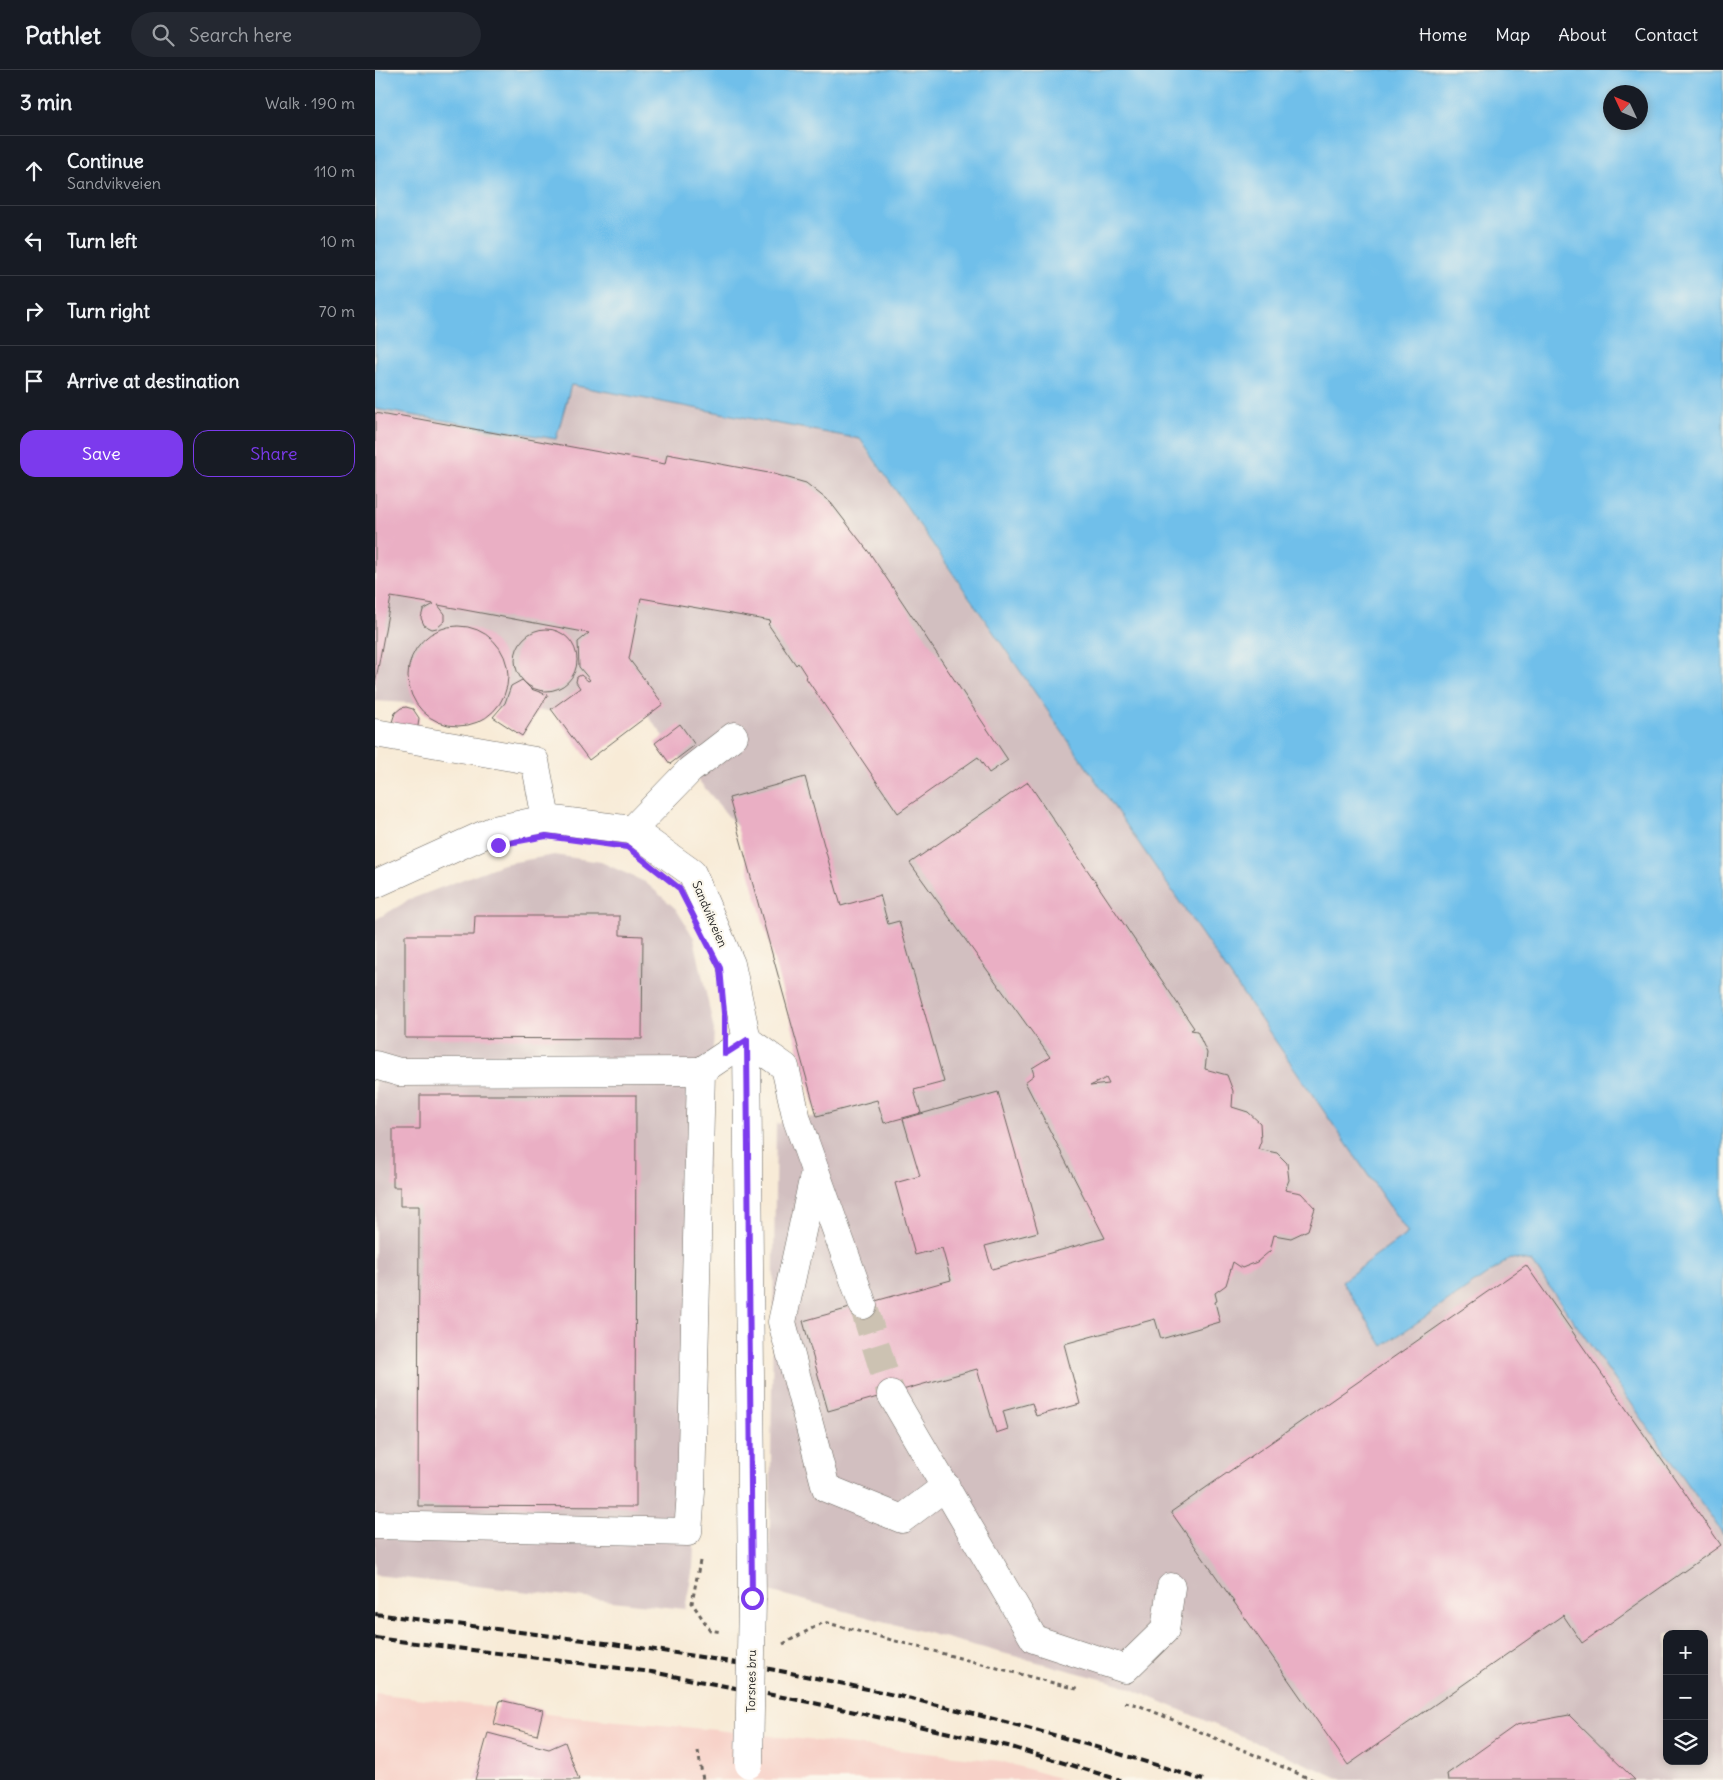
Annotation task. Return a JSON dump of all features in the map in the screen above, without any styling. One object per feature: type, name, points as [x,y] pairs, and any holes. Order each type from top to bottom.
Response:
[{"type":"street","points":[[375,733],[535,761],[546,819]]},
{"type":"street","points":[[632,830],[689,770],[734,736]]},
{"type":"street","name":"Sandvikveien","points":[[375,884],[494,830],[546,819],[632,830],[692,873],[731,964],[747,1040],[752,1598]]},
{"type":"street","points":[[375,1065],[399,1072],[701,1071],[747,1040],[785,1067],[797,1120],[863,1305]]},
{"type":"street","points":[[375,1525],[688,1532],[691,1492],[701,1071]]},
{"type":"street","points":[[815,1171],[782,1322],[826,1488],[902,1519],[945,1486]]},
{"type":"street","points":[[891,1394],[1034,1639],[1125,1669],[1165,1630],[1171,1587]]},
{"type":"street","name":"Torsnes bru","points":[[749,1772],[752,1598]]},
{"type":"path","points":[[698,1751],[703,1780]]},
{"type":"shaded area","points":[[570,385],[859,439],[1408,1233],[1343,1281],[1384,1346],[1512,1258],[1532,1262],[1723,1534],[1723,1780],[1343,1780],[1120,1684],[769,1591],[776,1124],[817,1116],[738,828],[649,717],[375,701],[375,409],[556,439]]},
{"type":"shaded area","points":[[554,855],[601,862],[645,882],[676,909],[694,938],[714,1030],[694,1406],[695,1528],[693,1567],[685,1609],[375,1575],[375,920],[411,899],[503,864]]},
{"type":"shaded area","points":[[375,1693],[563,1716],[716,1730],[1000,1761],[1065,1780],[375,1780]]},
{"type":"water","points":[[375,70],[1723,70],[1723,1534],[1532,1262],[1511,1258],[1383,1346],[1342,1281],[1408,1233],[860,439],[571,385],[556,439],[375,409]]},
{"type":"building","points":[[375,413],[396,417],[397,415],[665,464],[667,454],[774,474],[806,483],[831,503],[871,555],[1008,760],[989,773],[978,757],[898,813],[806,678],[798,663],[796,665],[768,624],[771,621],[641,598],[629,659],[663,704],[589,760],[551,709],[580,688],[576,682],[577,677],[581,675],[588,681],[590,680],[579,667],[578,642],[589,633],[438,605],[445,614],[445,621],[437,628],[432,629],[424,625],[421,618],[423,610],[434,604],[391,597],[375,685]]},
{"type":"building","points":[[458,626],[477,630],[493,641],[504,657],[508,676],[504,695],[493,711],[477,722],[458,726],[439,722],[423,711],[412,695],[408,676],[412,657],[423,641],[439,630]]},
{"type":"building","points":[[540,629],[552,629],[568,638],[575,648],[577,660],[575,672],[568,682],[552,691],[540,691],[529,686],[520,677],[515,666],[515,654],[520,643],[529,634]]},
{"type":"building","points":[[522,680],[531,689],[548,695],[522,736],[493,717],[505,703],[511,686]]},
{"type":"building","points":[[401,708],[413,709],[419,718],[416,730],[392,722],[395,713]]},
{"type":"building","points":[[680,724],[695,745],[670,764],[655,743]]},
{"type":"building","points":[[805,777],[841,906],[880,895],[888,924],[899,921],[944,1082],[914,1090],[921,1113],[884,1123],[877,1100],[817,1116],[729,798]]},
{"type":"building","points":[[1028,782],[1194,1028],[1191,1030],[1197,1031],[1207,1053],[1205,1069],[1227,1075],[1233,1091],[1232,1107],[1248,1112],[1260,1123],[1261,1141],[1258,1149],[1277,1153],[1287,1163],[1289,1180],[1285,1190],[1301,1193],[1315,1208],[1308,1230],[1291,1238],[1274,1235],[1270,1251],[1257,1262],[1242,1268],[1233,1262],[1226,1285],[1215,1293],[1217,1301],[1215,1302],[1220,1322],[1161,1339],[1155,1319],[1064,1344],[1080,1404],[1036,1416],[1032,1403],[1003,1411],[1008,1429],[996,1433],[977,1369],[828,1411],[803,1321],[951,1280],[942,1248],[915,1255],[895,1183],[920,1176],[903,1119],[998,1092],[1038,1232],[985,1246],[992,1269],[1105,1238],[1025,1082],[1034,1075],[1032,1068],[1050,1057],[910,863]],"holes":[[[1106,1078],[1109,1084],[1090,1086]]]},
{"type":"building","points":[[475,916],[620,916],[620,935],[643,936],[642,1039],[405,1038],[405,935],[474,935]]},
{"type":"building","points":[[420,1095],[636,1095],[636,1507],[418,1506],[419,1206],[400,1206],[400,1187],[393,1187],[393,1129],[420,1129]]},
{"type":"building","points":[[1526,1265],[1721,1545],[1582,1643],[1563,1615],[1348,1765],[1171,1512]]},
{"type":"building","points":[[500,1700],[543,1710],[537,1735],[494,1724]]},
{"type":"building","points":[[1569,1715],[1635,1780],[1448,1780],[1447,1774],[1516,1725]]},
{"type":"building","points":[[488,1733],[549,1749],[565,1742],[579,1780],[475,1780]]},
{"type":"tunnel","points":[[863,1305],[891,1394]]},
{"type":"railway","points":[[375,1614],[625,1646],[775,1670],[991,1718],[1097,1747],[1203,1780]]},
{"type":"railway","points":[[375,1638],[652,1672],[814,1703],[1008,1746],[1120,1780]]},
{"type":"route","points":[[498,845],[546,836],[627,847],[679,888],[720,968],[725,1024],[725,1054],[747,1040],[752,1598]]}]
